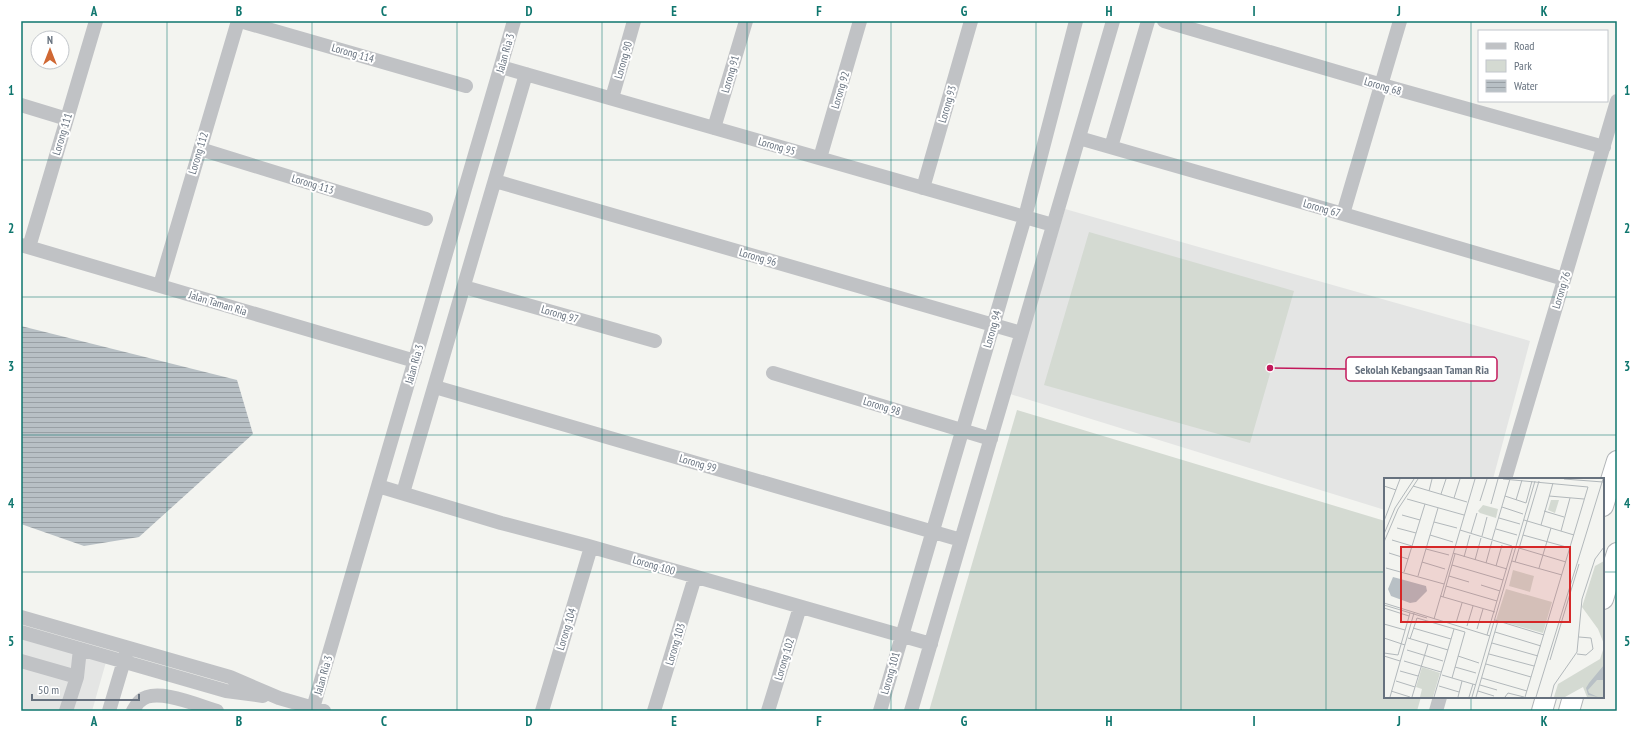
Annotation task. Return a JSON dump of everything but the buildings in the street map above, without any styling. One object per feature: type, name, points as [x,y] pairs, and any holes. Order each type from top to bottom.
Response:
[{"type":"highway","points":[[1604,503],[1617,461]]},
{"type":"highway","points":[[1604,596],[1617,553]]},
{"type":"highway","points":[[1542,711],[1546,698]]},
{"type":"highway","points":[[1569,711],[1573,698]]},
{"type":"street","name":"Lorong 111","points":[[25,246],[67,119],[96,21]]},
{"type":"street","name":"Lorong 114","points":[[239,21],[466,86]]},
{"type":"street","name":"Lorong 112","points":[[160,285],[239,21]]},
{"type":"street","name":"Jalan Ria 3","points":[[319,709],[378,486],[514,21]]},
{"type":"street","name":"Lorong 90","points":[[612,98],[634,21]]},
{"type":"street","name":"Lorong 91","points":[[714,128],[746,21]]},
{"type":"street","name":"Lorong 92","points":[[820,158],[860,21]]},
{"type":"street","name":"Lorong 93","points":[[923,188],[971,21]]},
{"type":"street","name":"Lorong 94","points":[[901,636],[1025,217],[1076,21]]},
{"type":"street","points":[[911,711],[1113,21]]},
{"type":"street","points":[[1111,147],[1148,21]]},
{"type":"street","name":"Lorong 68","points":[[1164,21],[1382,85],[1604,147]]},
{"type":"street","points":[[1343,214],[1400,21]]},
{"type":"street","name":"Lorong 95","points":[[501,66],[1053,225]]},
{"type":"street","points":[[404,493],[526,74]]},
{"type":"street","name":"Lorong 76","points":[[1505,478],[1617,101]]},
{"type":"street","points":[[21,105],[67,119]]},
{"type":"street","name":"Lorong 67","points":[[1079,138],[1564,279]]},
{"type":"street","name":"Lorong 113","points":[[200,149],[426,219]]},
{"type":"street","name":"Lorong 96","points":[[495,181],[1021,333]]},
{"type":"street","name":"Jalan Taman Ria","points":[[25,246],[415,361]]},
{"type":"street","name":"Lorong 97","points":[[464,286],[655,341]]},
{"type":"street","name":"Lorong 98","points":[[773,374],[991,439]]},
{"type":"street","name":"Lorong 99","points":[[434,387],[961,540]]},
{"type":"street","name":"Lorong 100","points":[[378,486],[501,523],[591,547],[931,644]]},
{"type":"street","name":"Lorong 104","points":[[542,711],[591,547]]},
{"type":"street","name":"Lorong 103","points":[[654,711],[695,577]]},
{"type":"street","name":"Lorong 102","points":[[768,711],[800,607]]},
{"type":"street","points":[[21,617],[230,677],[279,698],[319,709]]},
{"type":"street","points":[[21,632],[226,692],[279,698]]},
{"type":"street","name":"Lorong 101","points":[[880,711],[901,636]]},
{"type":"street","points":[[109,711],[128,647]]},
{"type":"street","points":[[66,711],[77,677],[80,649]]},
{"type":"street","points":[[21,661],[77,677]]},
{"type":"street","points":[[137,706],[152,695],[165,696],[217,711]]},
{"type":"street","points":[[1436,711],[1440,698]]},
{"type":"shaded area","points":[[1065,209],[1530,341],[1493,478],[1384,478],[1384,510],[1010,394]]},
{"type":"shaded area","points":[[21,638],[106,662],[92,711],[21,711]]},
{"type":"green space","points":[[1089,232],[1294,291],[1250,443],[1044,385]]},
{"type":"green space","points":[[1017,410],[1384,521],[1384,698],[1421,698],[1417,711],[929,711]]},
{"type":"water","points":[[21,326],[237,380],[253,434],[139,537],[84,546],[21,524]]},
{"type":"place","name":"Sekolah Kebangsaan Taman Ria","points":[[1270,368]]}]
